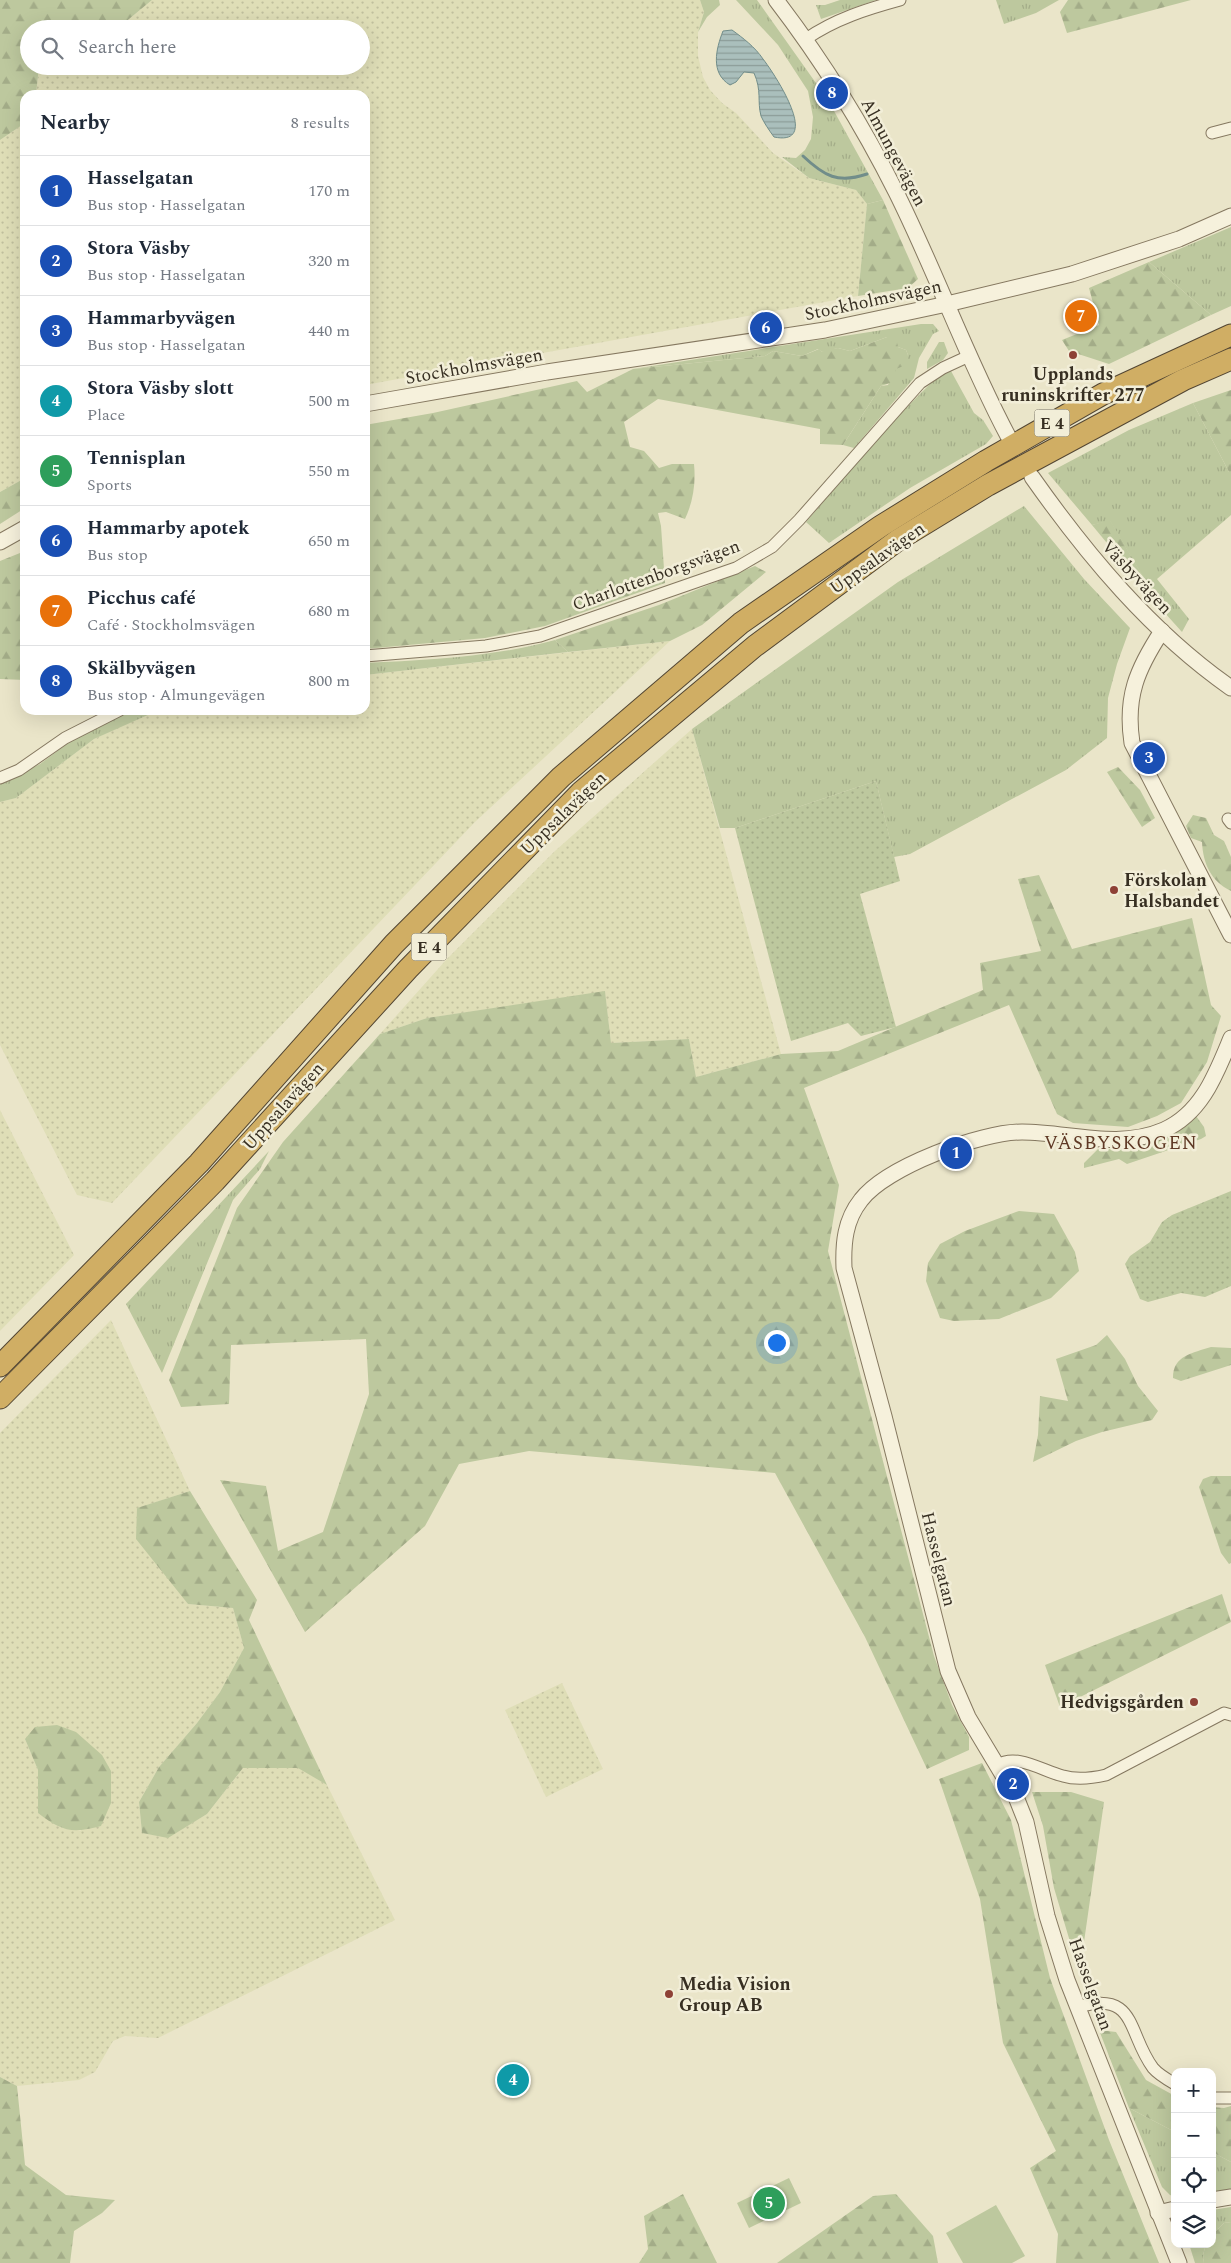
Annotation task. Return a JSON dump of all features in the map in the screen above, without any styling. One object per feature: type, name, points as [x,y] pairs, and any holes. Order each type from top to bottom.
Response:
[{"type":"highway","name":"Uppsalavägen","points":[[0,1366],[199,1163],[394,944],[505,832],[561,776],[741,624],[881,526],[986,461],[1103,394],[1231,335]]},
{"type":"highway","name":"Uppsalavägen","points":[[0,1398],[215,1181],[408,970],[581,792],[756,646],[898,540],[1014,470],[1183,380],[1231,359]]},
{"type":"street","name":"Almungevägen","points":[[776,0],[806,39],[850,108],[896,192],[947,304]]},
{"type":"street","points":[[806,39],[822,28],[862,11],[900,0]]},
{"type":"street","points":[[1212,133],[1231,128]]},
{"type":"street","name":"Stockholmsvägen","points":[[370,403],[547,372],[825,330],[947,304],[1072,274],[1179,239],[1231,216]]},
{"type":"street","points":[[947,304],[988,398],[1008,436]]},
{"type":"street","name":"Charlottenborgsvägen","points":[[370,656],[486,646],[540,636],[736,568],[772,547],[920,383],[943,368],[969,356]]},
{"type":"street","name":"Väsbyvägen","points":[[1032,477],[1093,559],[1162,631],[1231,688]]},
{"type":"street","points":[[0,542],[20,531]]},
{"type":"street","points":[[1162,631],[1140,669],[1131,696],[1128,720],[1132,742],[1231,935]]},
{"type":"street","points":[[0,778],[19,770],[66,738],[110,715]]},
{"type":"street","name":"Hasselgatan","points":[[1178,2263],[1078,2007],[1047,1916],[1026,1822],[1016,1797],[968,1717],[948,1671],[884,1416],[844,1268],[843,1247],[845,1232],[852,1214],[861,1200],[875,1185],[894,1173],[942,1152],[986,1137],[1019,1132],[1051,1133],[1115,1141],[1138,1138],[1165,1130],[1194,1110],[1212,1082],[1231,1038]]},
{"type":"street","points":[[997,1765],[1008,1759],[1065,1777],[1093,1778],[1106,1775],[1224,1713],[1231,1714]]},
{"type":"street","points":[[1078,2007],[1093,2003],[1110,2003],[1119,2008],[1126,2015],[1154,2068],[1171,2081]]},
{"type":"street","points":[[1216,2098],[1231,2098]]},
{"type":"street","points":[[1216,2200],[1231,2198]]},
{"type":"street","points":[[1158,2213],[1171,2210]]},
{"type":"green space","points":[[0,0],[152,0],[128,20],[20,20],[20,75],[38,75],[37,90],[20,90],[20,126],[0,140]]},
{"type":"green space","points":[[152,0],[700,0],[704,12],[698,32],[698,56],[703,77],[710,90],[722,103],[736,113],[773,153],[809,178],[856,190],[867,204],[858,296],[370,384],[370,90],[37,90],[38,75],[370,75],[370,20],[128,20]]},
{"type":"green space","points":[[700,0],[719,0],[720,5],[707,17],[698,32],[704,12]]},
{"type":"green space","points":[[736,0],[757,0],[828,100],[883,200],[867,204],[856,190],[809,178],[782,157],[796,158],[805,150],[811,139],[813,117],[808,91],[778,45]]},
{"type":"green space","points":[[840,0],[876,0],[821,19],[816,5],[825,5]]},
{"type":"green space","points":[[996,0],[1059,0],[1036,13],[1004,24]]},
{"type":"green space","points":[[1068,0],[1191,0],[1067,33],[1060,12]]},
{"type":"green space","points":[[20,126],[20,481],[0,492],[0,140]]},
{"type":"green space","points":[[883,200],[918,279],[908,288],[858,296],[867,204]]},
{"type":"green space","points":[[1231,227],[1231,306],[1211,315],[1149,262]]},
{"type":"green space","points":[[1149,262],[1211,315],[1109,364],[1069,351],[1062,340],[1099,325],[1089,288]]},
{"type":"green space","points":[[921,324],[933,324],[939,331],[933,334],[919,358],[914,378],[854,448],[843,445],[881,386],[888,385],[896,369],[908,355],[906,350],[898,347],[887,337],[850,351],[838,348],[822,352],[818,349],[802,356],[773,351],[765,356],[633,369]]},
{"type":"green space","points":[[887,337],[896,337],[898,347],[906,350],[908,355],[906,365],[896,369],[896,381],[881,386],[843,445],[820,444],[820,429],[658,399],[624,422],[630,447],[644,451],[659,468],[672,464],[694,464],[693,492],[685,519],[666,512],[658,513],[661,526],[665,583],[545,626],[485,638],[370,649],[370,424],[433,413],[577,381],[587,392],[633,369],[765,356],[773,351],[802,356],[819,349],[822,352],[838,348],[850,351]]},
{"type":"green space","points":[[939,342],[944,342],[948,353],[943,360],[927,369],[927,362]]},
{"type":"green space","points":[[951,371],[974,413],[983,420],[993,436],[986,444],[910,488],[829,543],[806,522],[889,425],[935,379],[943,373]]},
{"type":"green space","points":[[1231,390],[1231,472],[1229,472],[1193,403]]},
{"type":"green space","points":[[1193,403],[1229,472],[1231,472],[1231,515],[1157,579],[1189,619],[1182,632],[1164,612],[1110,521],[1092,525],[1048,473],[1129,430]]},
{"type":"green space","points":[[20,481],[20,511],[0,524],[0,492]]},
{"type":"green space","points":[[1024,506],[1084,579],[1130,628],[1117,664],[1108,698],[1107,738],[1066,770],[910,854],[894,857],[876,781],[735,828],[720,828],[692,729],[898,582]]},
{"type":"green space","points":[[1110,520],[1164,612],[1092,525]]},
{"type":"green space","points":[[20,553],[20,680],[0,679],[0,561]]},
{"type":"green space","points":[[755,566],[766,572],[702,625],[670,641],[568,652],[555,640],[659,605]]},
{"type":"green space","points":[[555,640],[568,652],[370,674],[370,663],[437,659],[485,654]]},
{"type":"green space","points":[[670,641],[475,822],[112,1203],[77,1195],[0,1045],[0,802],[16,798],[94,739],[145,715],[370,715],[370,674]]},
{"type":"green space","points":[[120,715],[148,715],[94,739],[16,798],[0,802],[0,784],[40,764],[80,734]]},
{"type":"green space","points":[[692,729],[781,1054],[696,1077],[689,1039],[611,1043],[605,992],[427,1018],[380,1034],[446,960],[555,851]]},
{"type":"green space","points":[[1118,767],[1140,790],[1155,818],[1142,827],[1107,772]]},
{"type":"green space","points":[[876,781],[900,881],[860,894],[896,1027],[861,1036],[848,1023],[791,1041],[735,828]]},
{"type":"green space","points":[[1193,815],[1206,818],[1214,835],[1224,841],[1231,857],[1231,891],[1218,882],[1209,871],[1204,858],[1202,842],[1191,838],[1186,826]]},
{"type":"green space","points":[[1039,875],[1072,949],[1192,918],[1211,1005],[1221,1016],[1207,1062],[1181,1103],[1157,1116],[1128,1127],[1073,1123],[1057,1114],[1009,1005],[804,1088],[839,1185],[828,1251],[934,1656],[952,1705],[969,1737],[969,1750],[927,1769],[865,1637],[775,1473],[529,1451],[459,1464],[425,1526],[305,1632],[220,1480],[266,1486],[278,1551],[323,1532],[369,1394],[366,1339],[231,1345],[229,1404],[181,1407],[169,1380],[237,1208],[283,1142],[380,1034],[427,1018],[605,991],[611,1043],[689,1039],[696,1077],[781,1054],[838,1051],[983,990],[980,963],[1041,951],[1018,879]]},
{"type":"green space","points":[[0,1110],[74,1255],[0,1331]]},
{"type":"green space","points":[[1196,1116],[1204,1127],[1206,1136],[1201,1139],[1127,1164],[1119,1159],[1084,1168],[1084,1163],[1098,1149],[1137,1145],[1150,1141],[1174,1131]]},
{"type":"green space","points":[[269,1151],[260,1169],[233,1200],[162,1373],[126,1304]]},
{"type":"green space","points":[[1231,1191],[1231,1286],[1205,1297],[1181,1293],[1148,1302],[1140,1299],[1125,1264],[1130,1256],[1150,1242],[1162,1222],[1172,1215]]},
{"type":"green space","points":[[1019,1211],[1054,1214],[1075,1252],[1079,1271],[1051,1298],[999,1319],[954,1321],[940,1318],[926,1281],[928,1263],[940,1244],[965,1231]]},
{"type":"green space","points":[[111,1320],[190,1491],[138,1508],[188,1604],[233,1608],[244,1648],[220,1692],[197,1723],[159,1767],[139,1802],[142,1833],[168,1837],[207,1814],[243,1768],[298,1767],[327,1785],[395,1920],[158,2038],[125,2036],[113,2041],[95,2072],[79,2080],[17,2086],[0,2077],[0,1433]],"holes":[[[25,1739],[81,1831],[38,1813],[38,1770]]]},
{"type":"green space","points":[[1107,1335],[1125,1359],[1138,1386],[1158,1411],[1152,1420],[1102,1432],[1076,1441],[1033,1462],[1038,1435],[1040,1396],[1068,1401],[1056,1359],[1096,1345]]},
{"type":"green space","points":[[1211,1347],[1231,1348],[1231,1365],[1181,1381],[1173,1378],[1176,1364],[1180,1360],[1191,1353]]},
{"type":"green space","points":[[1211,1476],[1231,1476],[1231,1563],[1229,1564],[1221,1553],[1199,1487],[1203,1479]]},
{"type":"green space","points":[[190,1491],[257,1600],[249,1620],[327,1785],[298,1768],[243,1768],[207,1814],[168,1838],[142,1833],[139,1802],[159,1767],[197,1723],[220,1692],[244,1648],[233,1608],[188,1604],[136,1539],[137,1508]]},
{"type":"green space","points":[[1222,1594],[1231,1622],[1060,1707],[1045,1665]]},
{"type":"green space","points":[[562,1683],[603,1769],[546,1797],[505,1710]]},
{"type":"green space","points":[[57,1725],[76,1732],[102,1755],[111,1771],[111,1803],[101,1826],[82,1830],[67,1829],[54,1824],[38,1813],[38,1770],[25,1739],[35,1727]]},
{"type":"green space","points":[[982,1763],[1011,1820],[1050,1978],[1109,2140],[1159,2263],[1056,2263],[1058,2234],[1030,2168],[1056,2151],[1003,2043],[980,1899],[939,1779]]},
{"type":"green space","points":[[1032,1792],[1071,1792],[1104,1802],[1084,1942],[1071,1945],[1054,1888],[1043,1826]]},
{"type":"green space","points":[[1099,2030],[1116,2032],[1146,2080],[1171,2094],[1171,2130],[1129,2108]]},
{"type":"green space","points":[[0,2077],[17,2086],[25,2165],[66,2195],[115,2200],[102,2213],[74,2231],[70,2263],[0,2263]]},
{"type":"green space","points":[[1231,2106],[1231,2162],[1216,2154],[1216,2107]]},
{"type":"green space","points":[[1129,2108],[1171,2130],[1171,2195],[1162,2187]]},
{"type":"green space","points":[[1216,2154],[1231,2162],[1231,2191],[1216,2193]]},
{"type":"green space","points":[[789,2178],[801,2203],[749,2228],[737,2203]]},
{"type":"green space","points":[[683,2194],[717,2263],[639,2263],[648,2249],[644,2216]]},
{"type":"green space","points":[[896,2194],[933,2236],[938,2263],[777,2263],[873,2196]]},
{"type":"green space","points":[[996,2205],[1025,2256],[1012,2263],[963,2263],[946,2233]]},
{"type":"green space","points":[[1231,2207],[1231,2222],[1224,2223],[1216,2231],[1216,2209]]},
{"type":"green space","points":[[1231,2222],[1231,2263],[1204,2263],[1205,2248],[1216,2248],[1216,2231],[1224,2223]]},
{"type":"green space","points":[[1190,2248],[1205,2248],[1204,2263],[1195,2263]]},
{"type":"shaded area","points":[[732,30],[749,43],[760,55],[784,92],[795,120],[794,131],[788,137],[774,137],[761,116],[758,85],[754,73],[744,72],[736,82],[730,85],[719,74],[716,60],[718,45],[723,31]]},
{"type":"waterway","points":[[803,156],[818,169],[832,176],[848,178],[867,174]]},
{"type":"place","name":"Skälbyvägen","points":[[832,93]]},
{"type":"place","name":"Picchus café","points":[[1081,316]]},
{"type":"place","name":"Hammarby apotek","points":[[766,328]]},
{"type":"place","name":"Upplands runinskrifter 277","points":[[1073,355]]},
{"type":"place","name":"Hammarbyvägen","points":[[1149,758]]},
{"type":"place","name":"Förskolan Halsbandet","points":[[1114,890]]},
{"type":"place","name":"Hasselgatan","points":[[956,1153]]},
{"type":"place","name":"Hedvigsgården","points":[[1194,1702]]},
{"type":"place","name":"Stora Väsby","points":[[1013,1784]]},
{"type":"place","name":"Media Vision Group AB","points":[[669,1994]]},
{"type":"place","name":"Stora Väsby slott","points":[[513,2080]]},
{"type":"place","name":"Tennisplan","points":[[769,2203]]},
{"type":"district","name":"VÄSBYSKOGEN","points":[[1121,1142]]}]
